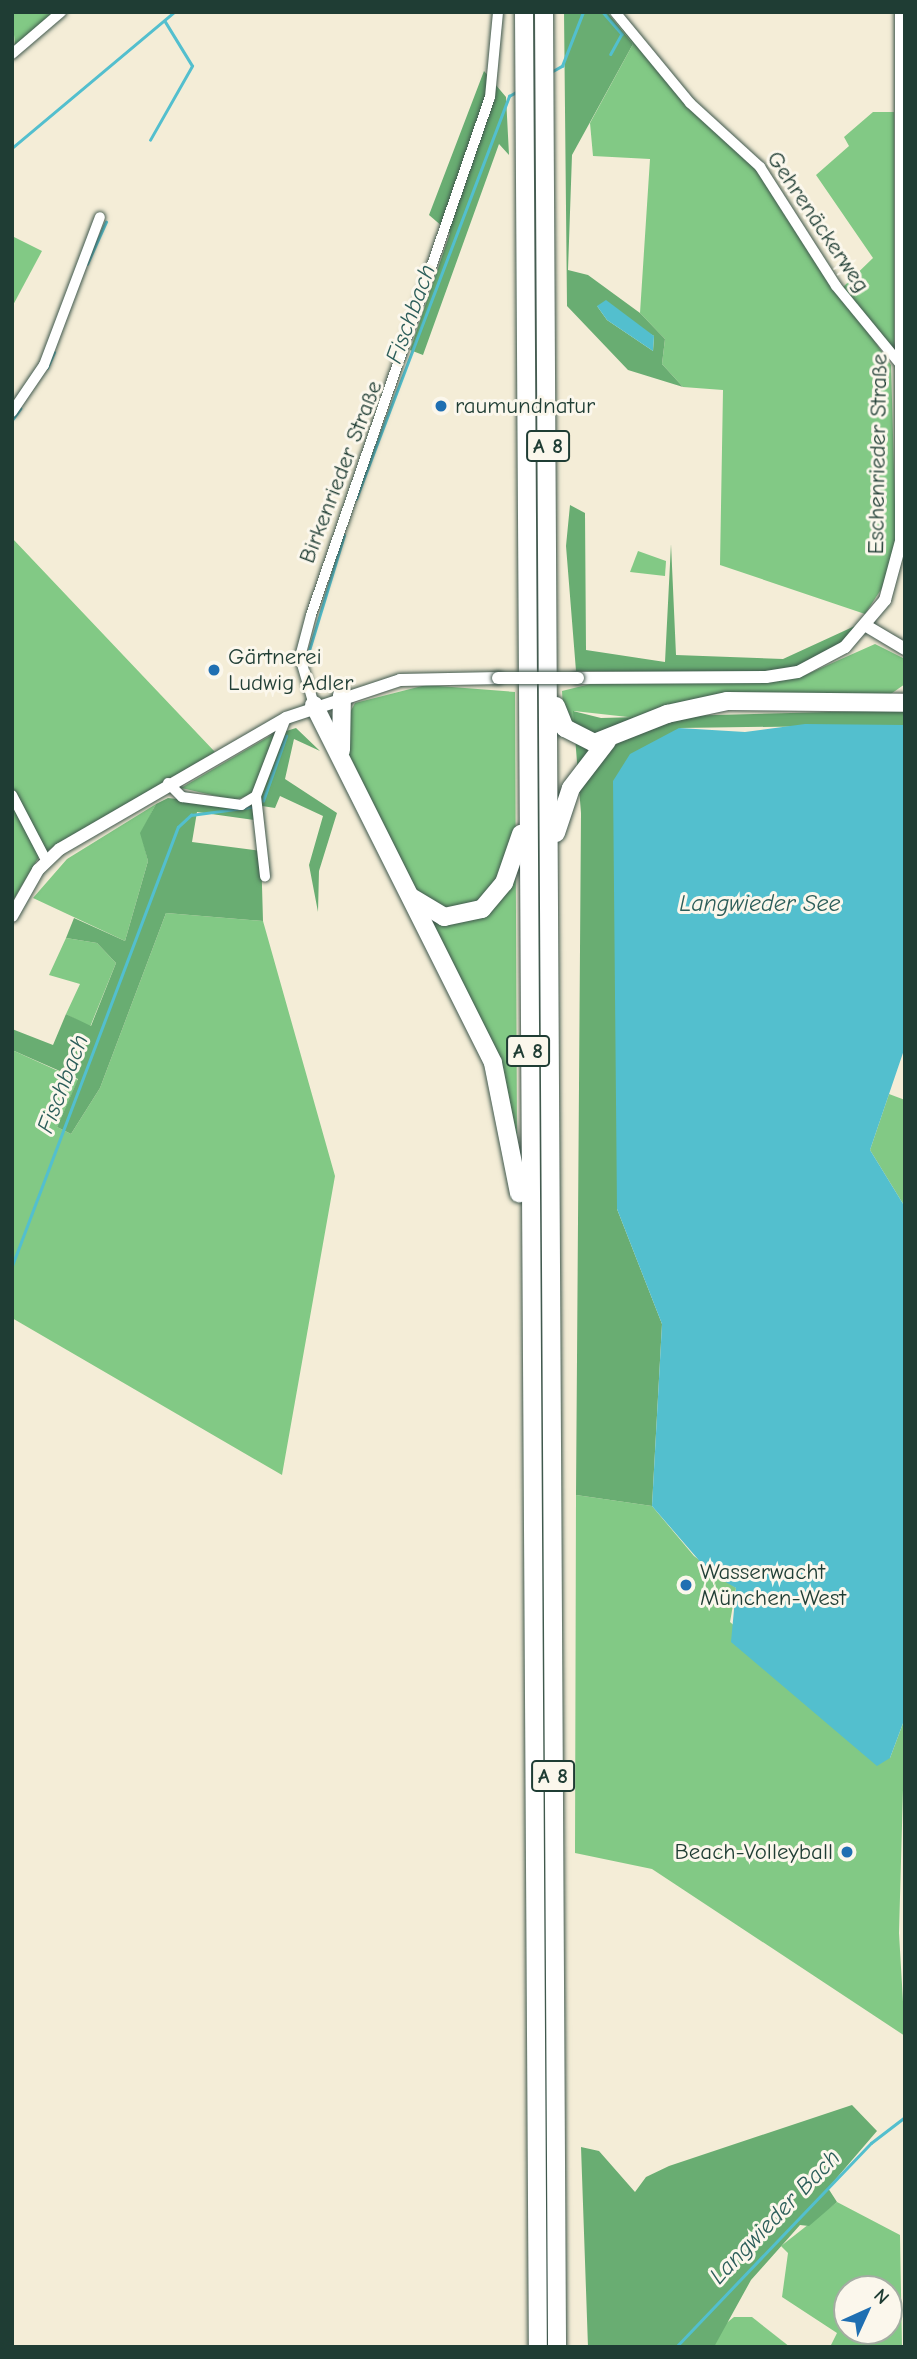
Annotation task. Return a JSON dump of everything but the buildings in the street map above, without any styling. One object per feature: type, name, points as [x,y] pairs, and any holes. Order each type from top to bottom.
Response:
[{"type":"highway","name":"A 8","points":[[524,12],[526,819],[538,2347]]},
{"type":"highway","name":"A 8","points":[[544,12],[551,689],[557,2347]]},
{"type":"highway","points":[[551,689],[574,737],[607,741]]},
{"type":"highway","points":[[884,702],[905,691]]},
{"type":"highway","points":[[341,757],[342,695]]},
{"type":"highway","points":[[551,850],[571,788],[607,741],[667,714],[727,701],[905,703]]},
{"type":"highway","points":[[314,705],[493,1063],[510,1127],[522,1262],[529,1283]]},
{"type":"highway","points":[[404,889],[444,917],[482,909],[504,883],[526,819]]},
{"type":"street","points":[[12,54],[61,12]]},
{"type":"street","name":"Birkenrieder Straße","points":[[314,705],[300,657],[308,626],[341,515],[384,415],[490,97],[498,12]]},
{"type":"street","name":"Gehrenäckerweg","points":[[615,12],[690,103],[760,167],[836,286],[900,364]]},
{"type":"street","name":"Eschenrieder Straße","points":[[342,695],[400,680],[766,677],[830,658],[868,627],[900,556],[901,12]]},
{"type":"street","points":[[12,411],[44,365],[100,217]]},
{"type":"street","points":[[868,627],[905,649]]},
{"type":"street","points":[[12,916],[46,860],[168,783],[286,718],[342,695]]},
{"type":"street","points":[[265,876],[256,796],[286,718]]},
{"type":"street","points":[[168,783],[183,797],[215,804],[241,805],[256,796]]},
{"type":"street","points":[[12,795],[46,860]]},
{"type":"green space","points":[[12,12],[54,12],[15,46]]},
{"type":"green space","points":[[564,12],[607,12],[633,44],[572,155],[568,270],[588,275],[640,313],[665,339],[662,364],[683,387],[628,370],[567,306]],"holes":[[[597,306],[654,336],[653,351],[607,320]]]},
{"type":"green space","points":[[609,12],[747,157],[891,365],[896,540],[886,582],[865,614],[720,565],[723,390],[683,387],[662,364],[665,339],[640,313],[650,159],[593,156],[590,123],[633,44]]},
{"type":"green space","points":[[484,71],[506,97],[509,155],[499,144],[423,355],[410,350],[450,233],[429,215]]},
{"type":"green space","points":[[873,112],[894,112],[894,354],[841,289],[873,258],[816,175],[849,146],[844,137]]},
{"type":"green space","points":[[12,236],[42,251],[12,307]]},
{"type":"green space","points":[[570,505],[585,513],[586,650],[665,662],[671,544],[676,655],[783,659],[857,625],[841,645],[794,668],[766,673],[576,671],[566,546]]},
{"type":"green space","points":[[12,538],[215,752],[40,855],[12,902]]},
{"type":"green space","points":[[638,551],[666,561],[665,576],[630,572]]},
{"type":"green space","points":[[875,644],[905,659],[905,684],[885,698],[798,696],[637,718],[574,711],[574,728],[563,708],[562,691],[598,682],[803,676]]},
{"type":"green space","points":[[426,685],[515,692],[517,1139],[501,1074],[349,759],[347,718],[355,703]]},
{"type":"green space","points":[[905,710],[905,725],[679,728],[617,1209],[662,1324],[652,1506],[576,1495],[581,813],[573,711],[601,718]]},
{"type":"green space","points":[[296,728],[320,751],[294,739],[285,779],[337,813],[319,871],[318,912],[309,865],[323,816],[280,796],[275,808],[262,806],[261,821],[197,812],[192,842],[261,851],[263,921],[166,913],[100,1088],[71,1134],[57,1127],[78,1079],[12,1050],[12,1029],[53,1045],[66,1014],[91,1026],[116,963],[97,943],[66,938],[74,918],[125,941],[148,861],[140,833],[156,804],[168,798],[241,806],[260,796],[283,732]]},
{"type":"green space","points":[[275,733],[253,794],[234,800],[181,788]]},
{"type":"green space","points":[[534,788],[546,788],[546,1177],[534,1177]]},
{"type":"green space","points":[[156,804],[141,833],[148,861],[125,941],[33,898],[67,859]]},
{"type":"green space","points":[[166,913],[263,921],[335,1176],[282,1475],[12,1318],[12,1050],[78,1080],[57,1127],[71,1134],[100,1088]]},
{"type":"green space","points":[[66,938],[97,943],[116,963],[90,1027],[66,1014],[80,984],[49,975]]},
{"type":"green space","points":[[889,1094],[905,1100],[905,1207],[870,1150]]},
{"type":"green space","points":[[537,1366],[545,1366],[551,2347],[546,2347]]},
{"type":"green space","points":[[576,1495],[652,1506],[694,1556],[736,1588],[730,1622],[890,1758],[905,1718],[899,1933],[905,2036],[652,1869],[575,1853]]},
{"type":"green space","points":[[852,2105],[877,2131],[828,2188],[837,2202],[809,2226],[800,2225],[751,2280],[714,2347],[588,2347],[581,2147],[599,2151],[635,2192],[646,2177],[669,2166]]},
{"type":"green space","points":[[837,2202],[900,2235],[901,2275],[833,2275],[833,2330],[782,2297],[788,2253],[781,2246]]},
{"type":"green space","points":[[734,2317],[752,2317],[790,2347],[714,2347],[719,2329]]},
{"type":"green space","points":[[833,2341],[833,2345],[902,2347],[830,2347]]},
{"type":"water","points":[[606,300],[654,336],[653,351],[607,320],[597,306]]},
{"type":"water","name":"Langwieder See","points":[[805,724],[905,725],[905,1047],[870,1150],[905,1207],[905,1718],[890,1758],[877,1766],[731,1642],[736,1588],[710,1573],[652,1506],[662,1324],[617,1209],[613,781],[630,754],[679,728],[745,732]]},
{"type":"waterway","points":[[12,148],[174,12]]},
{"type":"waterway","name":"Fischbach","points":[[551,72],[562,66],[583,12]]},
{"type":"waterway","points":[[603,12],[622,34],[611,54]]},
{"type":"waterway","points":[[150,140],[192,66],[165,22]]},
{"type":"waterway","name":"Fischbach","points":[[356,499],[509,96],[518,91]]},
{"type":"waterway","points":[[87,264],[106,222]]},
{"type":"waterway","points":[[47,368],[54,352]]},
{"type":"waterway","points":[[12,420],[20,409]]},
{"type":"waterway","name":"Fischbach","points":[[307,657],[344,535]]},
{"type":"waterway","points":[[263,801],[286,736]]},
{"type":"waterway","name":"Fischbach","points":[[12,1266],[178,827],[191,815],[251,807]]},
{"type":"waterway","name":"Langwieder Bach","points":[[676,2347],[871,2143],[905,2117]]},
{"type":"place","name":"raumundnatur","points":[[441,406]]},
{"type":"place","name":"Gärtnerei Ludwig Adler","points":[[214,670]]},
{"type":"place","name":"Wasserwacht München-West","points":[[686,1585]]},
{"type":"place","name":"Beach-Volleyball","points":[[847,1852]]}]
